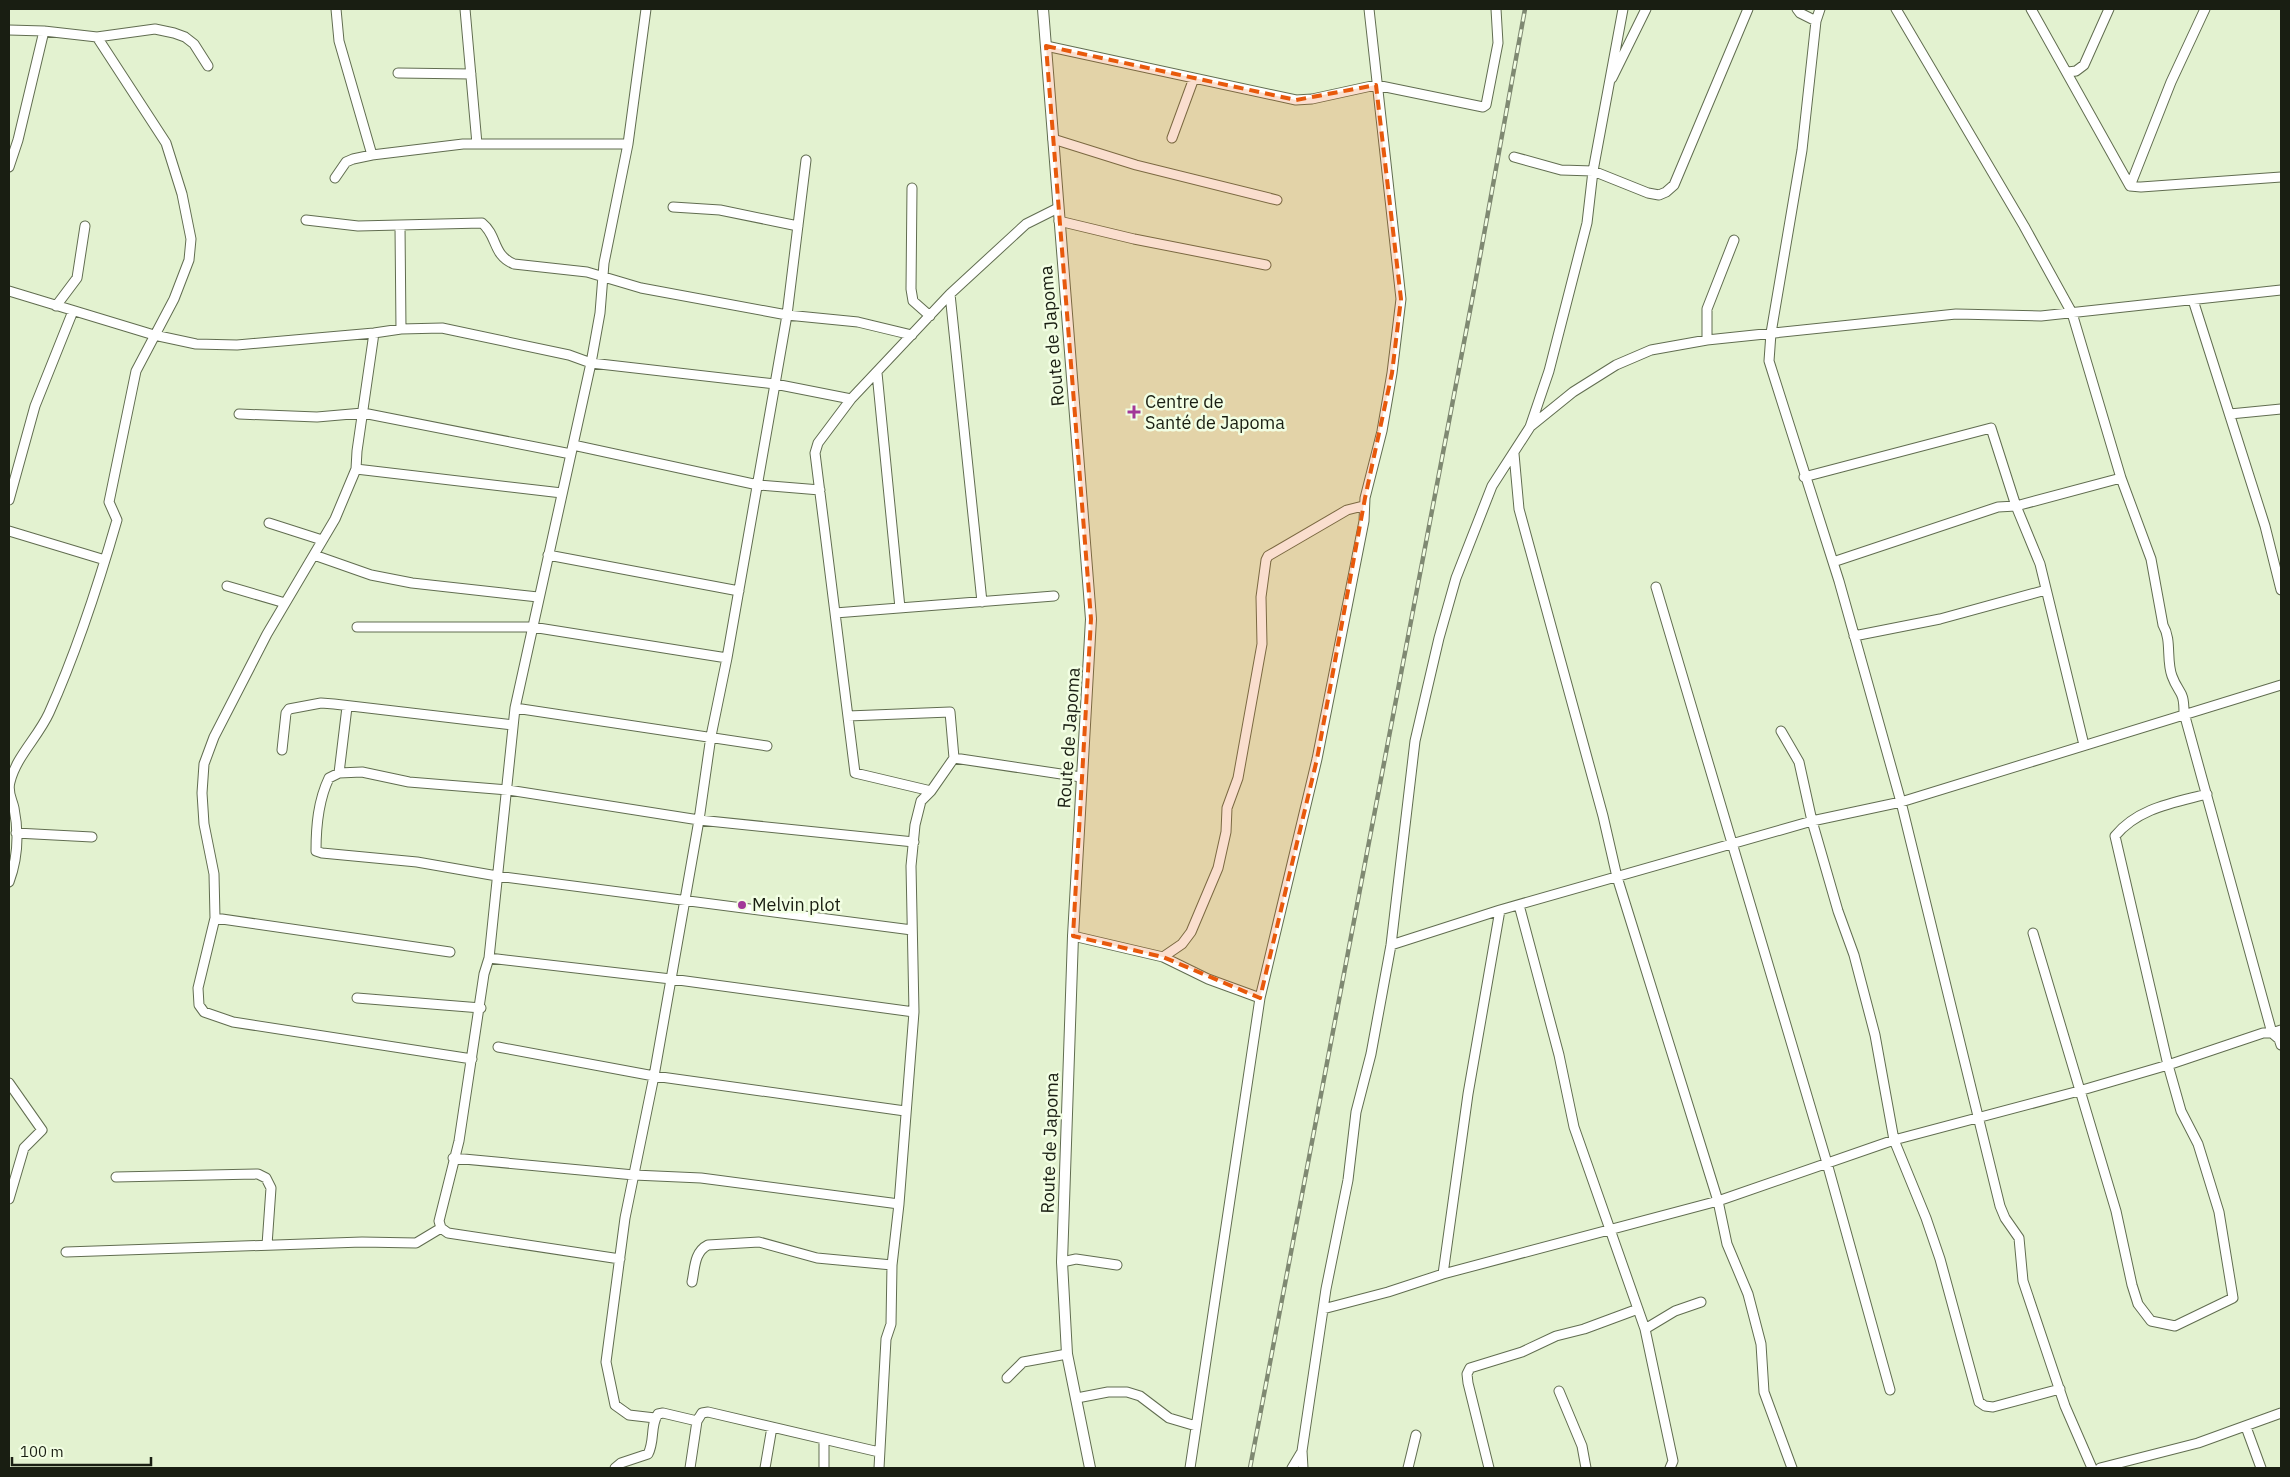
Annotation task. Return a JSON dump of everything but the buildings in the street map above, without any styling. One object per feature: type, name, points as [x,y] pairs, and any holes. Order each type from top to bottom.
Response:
[{"type":"street","points":[[336,9],[339,40],[372,154]]},
{"type":"street","points":[[465,9],[477,144]]},
{"type":"street","points":[[620,1259],[448,1233],[441,1228],[439,1221],[453,1158],[459,1141],[484,974],[489,958],[508,790],[513,725],[538,597],[591,363],[600,313],[602,277],[628,144],[646,9]]},
{"type":"street","name":"Route de Japoma","points":[[1043,9],[1091,619],[1091,658],[1081,777],[1062,1262],[1067,1354],[1090,1468]]},
{"type":"street","points":[[1190,1468],[1260,998],[1336,667],[1364,521],[1363,506],[1382,431],[1392,373],[1401,299],[1369,9]]},
{"type":"street","points":[[1046,46],[1296,100],[1376,85],[1485,107],[1498,43],[1496,9]]},
{"type":"street","points":[[1303,1468],[1302,1451],[1323,1309],[1348,1180],[1356,1112],[1371,1054],[1391,945],[1415,741],[1439,638],[1456,578],[1492,486],[1530,427],[1549,371],[1584,232],[1593,171],[1623,9]]},
{"type":"street","points":[[1609,82],[1620,66],[1646,9]]},
{"type":"street","points":[[1514,157],[1561,170],[1593,171],[1648,193],[1659,194],[1671,189],[1748,9]]},
{"type":"street","points":[[1797,9],[1800,13],[1816,22]]},
{"type":"street","points":[[1820,9],[1816,22],[1802,150],[1771,333],[1769,361],[1804,477],[1833,562],[1902,802],[2000,1206],[2005,1218],[2019,1238],[2023,1282],[2060,1389],[2092,1468]]},
{"type":"street","points":[[1896,9],[2024,226],[2072,314],[2121,478],[2151,559],[2164,625],[2168,632],[2172,676],[2184,696],[2184,713],[2281,1046]]},
{"type":"street","points":[[2031,9],[2068,72],[2130,186]]},
{"type":"street","points":[[2068,72],[2076,71],[2084,65],[2109,9]]},
{"type":"street","points":[[2130,186],[2171,82],[2205,9]]},
{"type":"street","points":[[9,30],[44,31],[97,37],[155,29],[186,37],[194,44],[208,66]]},
{"type":"street","points":[[9,167],[18,140],[44,31]]},
{"type":"street","points":[[9,882],[16,863],[16,833],[14,807],[9,792],[10,782],[16,766],[47,719],[69,669],[105,560],[117,517],[109,502],[134,379],[154,335],[174,298],[189,260],[191,239],[182,194],[166,143],[97,37]]},
{"type":"street","points":[[398,73],[471,74]]},
{"type":"street","points":[[1172,138],[1194,78]]},
{"type":"street","points":[[1053,139],[1136,165],[1277,200]]},
{"type":"street","points":[[335,178],[346,162],[372,154],[477,144],[628,144]]},
{"type":"street","points":[[655,1418],[629,1415],[615,1405],[606,1362],[634,1175],[654,1076],[699,820],[711,736],[728,658],[787,315],[806,160]]},
{"type":"street","points":[[2130,186],[2159,186],[2281,177]]},
{"type":"street","points":[[912,188],[911,289],[913,300],[930,316]]},
{"type":"street","points":[[673,207],[720,210],[798,226]]},
{"type":"street","points":[[931,791],[856,773],[815,453],[818,443],[851,399],[950,294],[1026,224],[1058,208]]},
{"type":"street","points":[[306,220],[358,226],[482,223],[490,229],[494,243],[503,259],[514,264],[582,271],[641,288],[787,315],[858,322],[912,335]]},
{"type":"street","points":[[1059,221],[1134,239],[1266,265]]},
{"type":"street","points":[[56,306],[77,278],[85,226]]},
{"type":"street","points":[[400,226],[401,329]]},
{"type":"street","points":[[1707,340],[1707,309],[1734,240]]},
{"type":"street","points":[[1530,427],[1573,392],[1638,354],[1707,340],[1956,314],[2041,316],[2072,314],[2281,290]]},
{"type":"street","points":[[9,291],[154,335],[196,344],[237,345],[401,329],[442,328],[569,355],[591,363],[775,384],[851,399]]},
{"type":"street","points":[[950,294],[982,602]]},
{"type":"street","points":[[2194,300],[2265,526],[2281,590]]},
{"type":"street","points":[[9,500],[35,406],[73,311]]},
{"type":"street","points":[[374,333],[356,470],[335,519],[285,603],[214,737],[204,764],[202,793],[204,824],[214,874],[216,918],[198,988],[199,1006],[204,1012],[233,1022],[472,1059]]},
{"type":"street","points":[[877,373],[900,608]]},
{"type":"street","points":[[2230,414],[2281,409]]},
{"type":"street","points":[[239,414],[316,417],[363,414],[572,450],[758,485],[820,490]]},
{"type":"street","points":[[1804,477],[1989,427],[1994,432],[2016,506],[2038,559],[2084,745]]},
{"type":"street","points":[[1514,453],[1519,509],[1618,876],[1718,1201],[1727,1244],[1748,1294],[1762,1344],[1764,1392],[1792,1468]]},
{"type":"street","points":[[356,470],[562,493]]},
{"type":"street","points":[[1833,562],[1998,507],[2016,506],[2121,478]]},
{"type":"street","points":[[1163,957],[1182,944],[1191,932],[1218,868],[1226,832],[1227,808],[1238,778],[1262,644],[1262,597],[1266,560],[1268,556],[1340,513],[1363,506]]},
{"type":"street","points":[[269,523],[322,540]]},
{"type":"street","points":[[9,531],[105,560]]},
{"type":"street","points":[[314,555],[371,575],[412,583],[538,597]]},
{"type":"street","points":[[548,555],[739,591]]},
{"type":"street","points":[[227,586],[285,603]]},
{"type":"street","points":[[1656,587],[1827,1163],[1890,1390]]},
{"type":"street","points":[[1854,636],[1940,619],[2046,590]]},
{"type":"street","points":[[836,613],[1054,596]]},
{"type":"street","points":[[358,627],[532,627],[728,658]]},
{"type":"street","points":[[1391,945],[1500,910],[1812,821],[1902,802],[2184,713],[2281,685]]},
{"type":"street","points":[[282,750],[286,713],[289,709],[321,703],[513,725]]},
{"type":"street","points":[[339,773],[347,707]]},
{"type":"street","points":[[516,708],[711,736],[767,746]]},
{"type":"street","points":[[848,716],[950,712],[954,758],[931,791],[921,801],[911,866],[914,1012],[899,1204],[892,1265],[891,1324],[886,1339],[879,1468]]},
{"type":"street","points":[[1781,731],[1799,762],[1812,821],[1838,910],[1854,955],[1873,1026],[1894,1140],[1931,1234],[1956,1312],[1980,1402],[1985,1406],[1994,1407],[2060,1389]]},
{"type":"street","points":[[954,758],[1081,777]]},
{"type":"street","points":[[912,930],[497,876],[416,862],[322,853],[316,851],[316,825],[323,791],[329,778],[339,773],[362,772],[409,782],[508,790],[699,820],[914,842]]},
{"type":"street","points":[[2033,933],[2116,1211],[2138,1304],[2151,1321],[2175,1326],[2233,1298],[2219,1212],[2198,1144],[2181,1111],[2168,1065],[2115,836],[2126,822],[2151,809],[2207,794]]},
{"type":"street","points":[[16,833],[92,837]]},
{"type":"street","points":[[1518,905],[1559,1055],[1574,1127],[1645,1329],[1673,1461],[1670,1468]]},
{"type":"street","points":[[1443,1274],[1468,1094],[1500,910]]},
{"type":"street","points":[[216,918],[450,952]]},
{"type":"street","points":[[1074,936],[1163,957],[1208,980],[1260,998]]},
{"type":"street","points":[[489,958],[671,979],[914,1012]]},
{"type":"street","points":[[357,998],[480,1008]]},
{"type":"street","points":[[1323,1309],[1388,1292],[1443,1274],[1718,1201],[1894,1140],[2079,1091],[2168,1065],[2263,1033],[2277,1032]]},
{"type":"street","points":[[498,1048],[654,1076],[905,1111]]},
{"type":"street","points":[[9,1083],[42,1130],[24,1148],[9,1199]]},
{"type":"street","points":[[453,1158],[634,1175],[701,1178],[899,1204]]},
{"type":"street","points":[[116,1177],[258,1174],[266,1178],[271,1188],[267,1246]]},
{"type":"street","points":[[66,1252],[416,1243],[441,1228]]},
{"type":"street","points":[[692,1282],[697,1255],[708,1245],[759,1242],[817,1258],[892,1265]]},
{"type":"street","points":[[1062,1262],[1076,1259],[1117,1265]]},
{"type":"street","points":[[1645,1329],[1675,1311],[1701,1302]]},
{"type":"street","points":[[1489,1468],[1468,1383],[1467,1374],[1470,1368],[1522,1352],[1549,1338],[1584,1329],[1638,1309]]},
{"type":"street","points":[[1007,1378],[1023,1362],[1067,1354]]},
{"type":"street","points":[[1559,1391],[1582,1446],[1586,1468]]},
{"type":"street","points":[[1077,1398],[1108,1392],[1127,1392],[1140,1396],[1169,1418],[1196,1426]]},
{"type":"street","points":[[690,1468],[697,1421],[702,1413],[708,1412],[879,1452]]},
{"type":"street","points":[[615,1468],[621,1463],[648,1454],[655,1418],[658,1414],[663,1413],[697,1421]]},
{"type":"street","points":[[2100,1468],[2198,1443],[2281,1414]]},
{"type":"street","points":[[765,1468],[772,1427]]},
{"type":"street","points":[[2246,1427],[2261,1468]]},
{"type":"street","points":[[1408,1468],[1416,1435]]},
{"type":"street","points":[[824,1440],[824,1468]]},
{"type":"street","points":[[1292,1468],[1302,1451]]},
{"type":"highlighted area","points":[[1046,46],[1296,100],[1376,85],[1401,299],[1392,373],[1365,498],[1317,759],[1260,998],[1163,957],[1073,936],[1091,619]]},
{"type":"railway","points":[[1250,1468],[1473,295],[1525,9]]},
{"type":"place","name":"Centre de Santé de Japoma","points":[[1134,412]]},
{"type":"place","name":"Melvin plot","points":[[742,905]]}]
